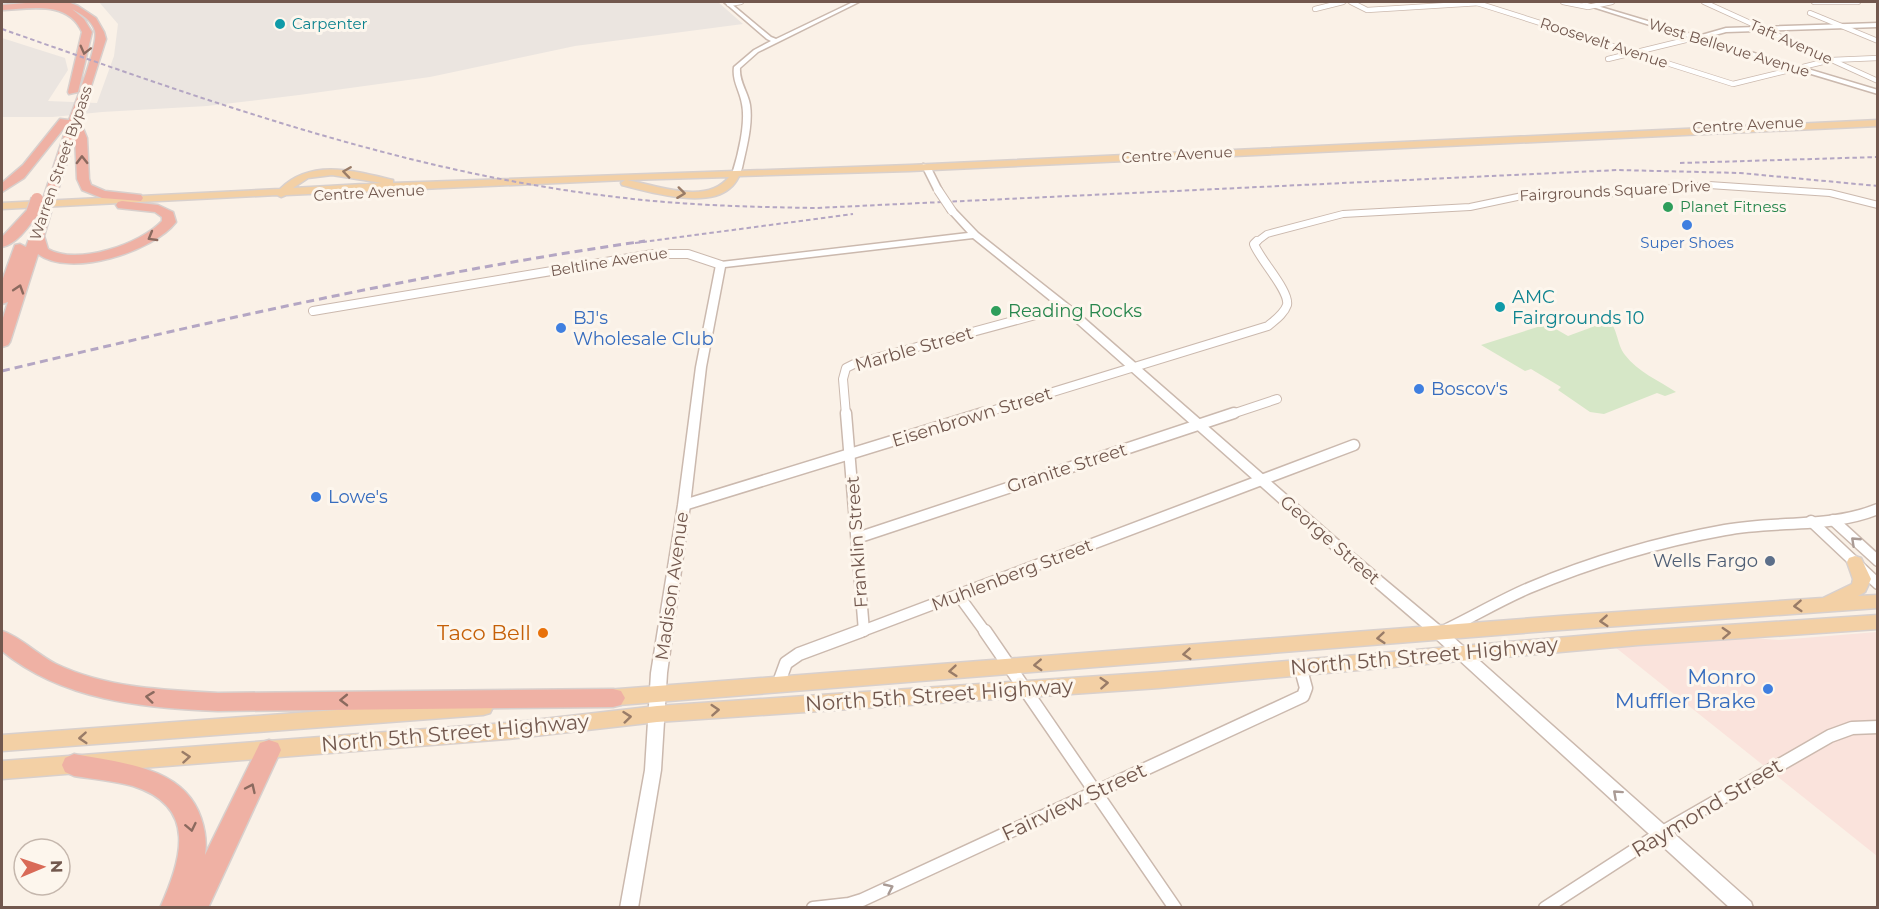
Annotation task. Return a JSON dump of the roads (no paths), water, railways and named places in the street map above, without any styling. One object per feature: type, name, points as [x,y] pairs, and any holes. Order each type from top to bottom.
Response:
[{"type":"highway","points":[[2,7],[23,2]]},
{"type":"highway","name":"Warren Street Bypass","points":[[2,295],[41,206],[76,101],[100,44],[99,30],[92,19],[78,9],[49,2]]},
{"type":"highway","points":[[83,2],[92,19]]},
{"type":"highway","points":[[2,7],[62,5]]},
{"type":"highway","name":"Warren Street Bypass","points":[[62,5],[78,17],[87,32],[76,101]]},
{"type":"highway","points":[[2,188],[22,175],[40,148],[69,121],[81,138],[83,179],[86,187],[97,193],[108,195],[157,199]]},
{"type":"highway","points":[[37,236],[41,248],[47,254],[59,257],[84,257],[112,252],[139,243],[159,233],[169,222],[168,215],[158,209],[122,205]]},
{"type":"highway","points":[[2,243],[41,206]]},
{"type":"highway","name":"Warren Street Bypass","points":[[2,342],[37,236],[41,206]]},
{"type":"highway","points":[[2,639],[36,664],[72,680],[116,692],[164,699],[218,702],[613,698]]},
{"type":"highway","points":[[194,908],[268,737]]},
{"type":"highway","points":[[74,765],[121,773],[153,783],[173,795],[185,809],[193,827],[194,849],[189,873],[174,908]]},
{"type":"main road","name":"Centre Avenue","points":[[1618,135],[1626,132],[1878,118]]},
{"type":"main road","name":"Centre Avenue","points":[[3,209],[122,205],[425,185],[926,166],[1878,123]]},
{"type":"main road","points":[[280,195],[288,184],[301,177],[332,171],[349,172],[392,182],[425,185]]},
{"type":"main road","name":"Centre Avenue","points":[[3,209],[157,199],[713,178],[736,174]]},
{"type":"main road","points":[[602,183],[635,184],[677,193],[697,194],[724,189],[732,183],[736,174]]},
{"type":"main road","points":[[1824,604],[1859,588],[1862,579],[1855,562]]},
{"type":"main road","name":"North 5th Street Highway","points":[[2,743],[507,731],[778,685],[1878,601]]},
{"type":"main road","name":"North 5th Street Highway","points":[[2,770],[74,765],[268,737],[613,698],[658,704],[1025,688],[1159,680],[1461,653],[1875,623]]},
{"type":"street","points":[[727,3],[741,2]]},
{"type":"street","points":[[736,174],[740,164],[747,110],[736,70],[742,61],[756,51],[856,2]]},
{"type":"street","points":[[1315,9],[1343,2]]},
{"type":"street","points":[[1351,2],[1367,10],[1460,6],[1488,2]]},
{"type":"street","name":"Roosevelt Avenue","points":[[1477,2],[1733,84],[1796,68]]},
{"type":"street","points":[[1563,2],[1589,6],[1612,2]]},
{"type":"street","name":"West Bellevue Avenue","points":[[1580,2],[1878,92]]},
{"type":"street","name":"Taft Avenue","points":[[1704,2],[1878,81]]},
{"type":"street","points":[[1814,2],[1858,2]]},
{"type":"street","points":[[727,3],[769,38],[777,41]]},
{"type":"street","points":[[1810,13],[1878,41]]},
{"type":"street","points":[[1608,59],[1726,30],[1878,25]]},
{"type":"street","points":[[1796,68],[1831,60],[1878,58]]},
{"type":"street","name":"George Street","points":[[926,166],[952,212],[975,235],[1065,307],[1439,633],[1744,908]]},
{"type":"street","name":"Fairgrounds Square Drive","points":[[1259,329],[1279,317],[1287,306],[1287,293],[1257,256],[1254,244],[1267,234],[1330,217],[1359,213],[1476,206],[1527,195],[1591,195],[1701,185],[1830,192],[1878,205]]},
{"type":"street","name":"Beltline Avenue","points":[[313,311],[653,254],[689,253],[721,265],[975,235]]},
{"type":"street","name":"Madison Avenue","points":[[629,908],[653,770],[659,673],[684,505],[701,367],[721,265]]},
{"type":"street","name":"Marble Street","points":[[851,453],[843,379],[846,368],[1065,307]]},
{"type":"street","name":"Eisenbrown Street","points":[[684,505],[1259,329]]},
{"type":"street","name":"Granite Street","points":[[857,538],[1277,399]]},
{"type":"street","name":"Muhlenberg Street","points":[[778,685],[782,670],[792,658],[1354,445]]},
{"type":"street","name":"Franklin Street","points":[[851,453],[864,631]]},
{"type":"street","points":[[1439,633],[1527,589],[1574,570],[1685,539],[1734,528],[1833,520],[1878,509]]},
{"type":"street","points":[[1833,520],[1878,561]]},
{"type":"street","points":[[1811,521],[1878,584]]},
{"type":"street","points":[[959,596],[1011,666],[1175,908]]},
{"type":"street","name":"Fairview Street","points":[[813,908],[849,904],[862,900],[1303,696],[1306,688],[1300,666]]},
{"type":"street","name":"Raymond Street","points":[[1545,908],[1661,833],[1830,735],[1852,728],[1878,727]]},
{"type":"railway","points":[[2,29],[225,106],[377,150],[453,169],[530,184],[660,202],[816,208],[1618,170],[1740,173],[1878,186]]},
{"type":"railway","points":[[1680,163],[1878,157]]},
{"type":"railway","points":[[635,243],[853,214]]},
{"type":"railway","points":[[2,371],[403,282],[645,241]]},
{"type":"place","name":"Carpenter","points":[[280,24]]},
{"type":"place","name":"Planet Fitness","points":[[1668,207]]},
{"type":"place","name":"Super Shoes","points":[[1687,225]]},
{"type":"place","name":"AMC Fairgrounds 10","points":[[1500,307]]},
{"type":"place","name":"Reading Rocks","points":[[996,311]]},
{"type":"place","name":"BJ's Wholesale Club","points":[[561,328]]},
{"type":"place","name":"Boscov's","points":[[1419,389]]},
{"type":"place","name":"Lowe's","points":[[316,497]]},
{"type":"place","name":"Wells Fargo","points":[[1770,561]]},
{"type":"place","name":"Taco Bell","points":[[543,633]]},
{"type":"place","name":"Monro Muffler Brake","points":[[1768,689]]}]
